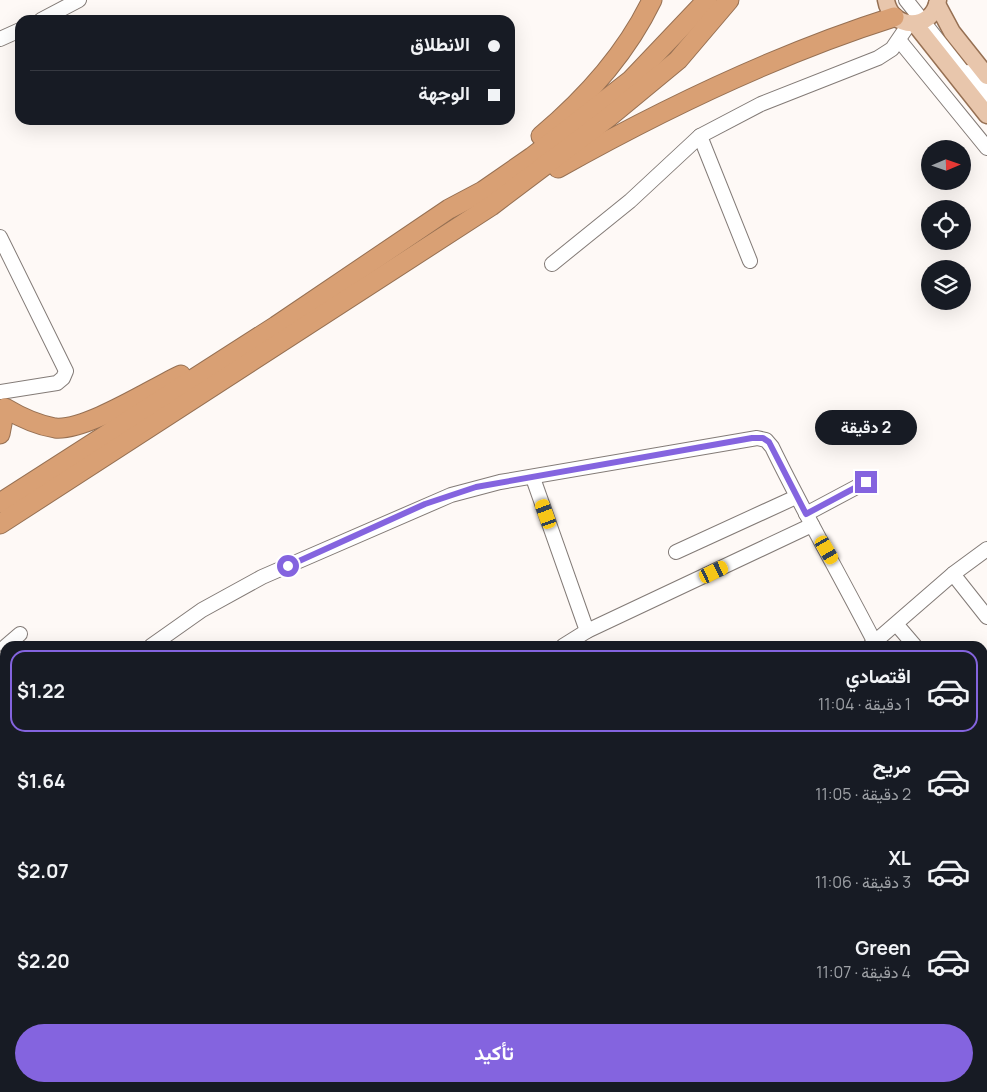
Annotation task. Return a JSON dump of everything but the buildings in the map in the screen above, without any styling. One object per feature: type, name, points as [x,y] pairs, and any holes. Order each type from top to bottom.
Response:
[{"type":"highway","points":[[0,503],[242,348],[449,209],[562,118],[594,85],[621,50],[652,0]]},
{"type":"highway","points":[[449,209],[483,191],[524,163],[602,104],[631,80],[707,0]]},
{"type":"highway","points":[[491,206],[609,116],[678,60],[729,0]]},
{"type":"highway","points":[[0,524],[491,206],[661,111],[771,64],[914,21]]},
{"type":"highway","points":[[1,398],[24,418],[56,428],[72,426],[90,421],[178,376],[242,348]]},
{"type":"highway","points":[[0,434],[1,398]]},
{"type":"main road","points":[[886,0],[914,21],[987,115]]},
{"type":"main road","points":[[914,21],[938,2],[952,32],[987,76]]},
{"type":"street","points":[[906,0],[914,21],[987,103]]},
{"type":"street","points":[[552,264],[630,201],[700,136],[761,104],[878,58],[892,50],[914,21],[913,0]]},
{"type":"street","points":[[50,15],[76,1]]},
{"type":"street","points":[[914,21],[987,95]]},
{"type":"street","points":[[0,40],[15,32]]},
{"type":"street","points":[[899,40],[987,148]]},
{"type":"street","points":[[700,136],[750,261]]},
{"type":"street","points":[[0,237],[66,371],[64,378],[57,382],[1,398]]},
{"type":"street","points":[[158,641],[202,610],[262,577],[349,540],[425,504],[476,487],[757,438],[766,440],[772,447],[871,641]]},
{"type":"street","points":[[533,478],[587,631]]},
{"type":"street","points":[[571,641],[587,631],[809,520],[866,482]]},
{"type":"street","points":[[676,552],[796,497]]},
{"type":"street","points":[[877,641],[954,574],[987,549]]},
{"type":"street","points":[[954,574],[987,617]]},
{"type":"street","points":[[897,624],[911,641]]},
{"type":"street","points":[[12,641],[20,634]]},
{"type":"route","points":[[288,566],[425,504],[476,487],[752,438],[763,438],[769,442],[806,514],[866,482]]}]
